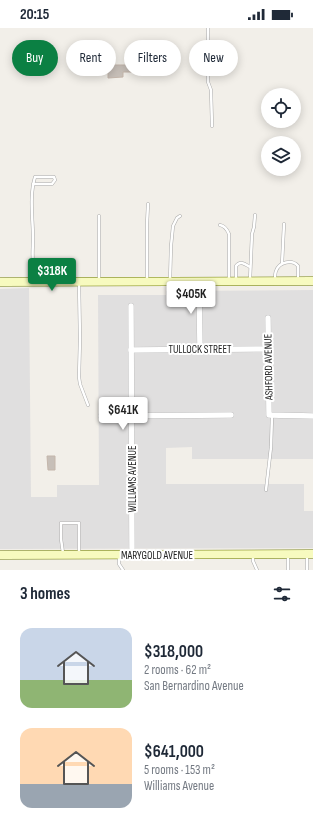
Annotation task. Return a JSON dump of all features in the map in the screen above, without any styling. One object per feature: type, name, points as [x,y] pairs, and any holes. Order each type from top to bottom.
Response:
[{"type":"main road","points":[[0,282],[313,281]]},
{"type":"main road","name":"MARYGOLD AVENUE","points":[[0,555],[310,554]]},
{"type":"street","points":[[200,281],[200,349]]},
{"type":"street","name":"WILLIAMS AVENUE","points":[[131,306],[132,555]]},
{"type":"street","name":"ASHFORD AVENUE","points":[[268,318],[270,416]]},
{"type":"street","name":"TULLOCK STREET","points":[[131,350],[268,349]]},
{"type":"street","points":[[101,416],[231,415]]},
{"type":"street","points":[[270,416],[313,416]]},
{"type":"lane","points":[[208,28],[208,82],[211,90],[212,126]]},
{"type":"lane","points":[[33,184],[52,184],[55,180],[54,177],[35,177],[33,184],[33,261],[35,267],[38,268],[40,272],[40,282]]},
{"type":"lane","points":[[147,281],[148,204]]},
{"type":"lane","points":[[250,281],[252,234],[255,215]]},
{"type":"lane","points":[[99,216],[99,282]]},
{"type":"lane","points":[[170,281],[173,226],[177,218],[180,216]]},
{"type":"lane","points":[[281,264],[284,224]]},
{"type":"lane","points":[[220,225],[226,228],[229,234],[232,281]]},
{"type":"lane","points":[[232,281],[237,264],[240,262],[250,267]]},
{"type":"lane","points":[[275,281],[276,269],[281,264],[291,262],[296,264],[298,268],[298,281]]},
{"type":"lane","points":[[79,282],[79,377],[88,405]]},
{"type":"lane","points":[[266,490],[271,446],[270,416]]},
{"type":"lane","points":[[63,555],[61,523],[79,523],[78,555]]},
{"type":"lane","points":[[288,554],[288,570]]},
{"type":"lane","points":[[306,570],[310,554]]},
{"type":"lane","points":[[119,555],[119,564],[123,570]]},
{"type":"lane","points":[[253,555],[253,561],[257,570]]},
{"type":"shaded area","points":[[29,288],[31,497],[57,497],[57,485],[99,485],[98,295],[166,295],[166,291],[313,290],[313,459],[192,459],[192,447],[166,448],[166,484],[304,484],[304,511],[313,511],[313,548],[0,549],[0,289]]},
{"type":"building","points":[[116,65],[124,65],[123,77],[108,78],[108,76],[116,76]]},
{"type":"building","points":[[47,456],[55,456],[55,470],[48,470]]}]
